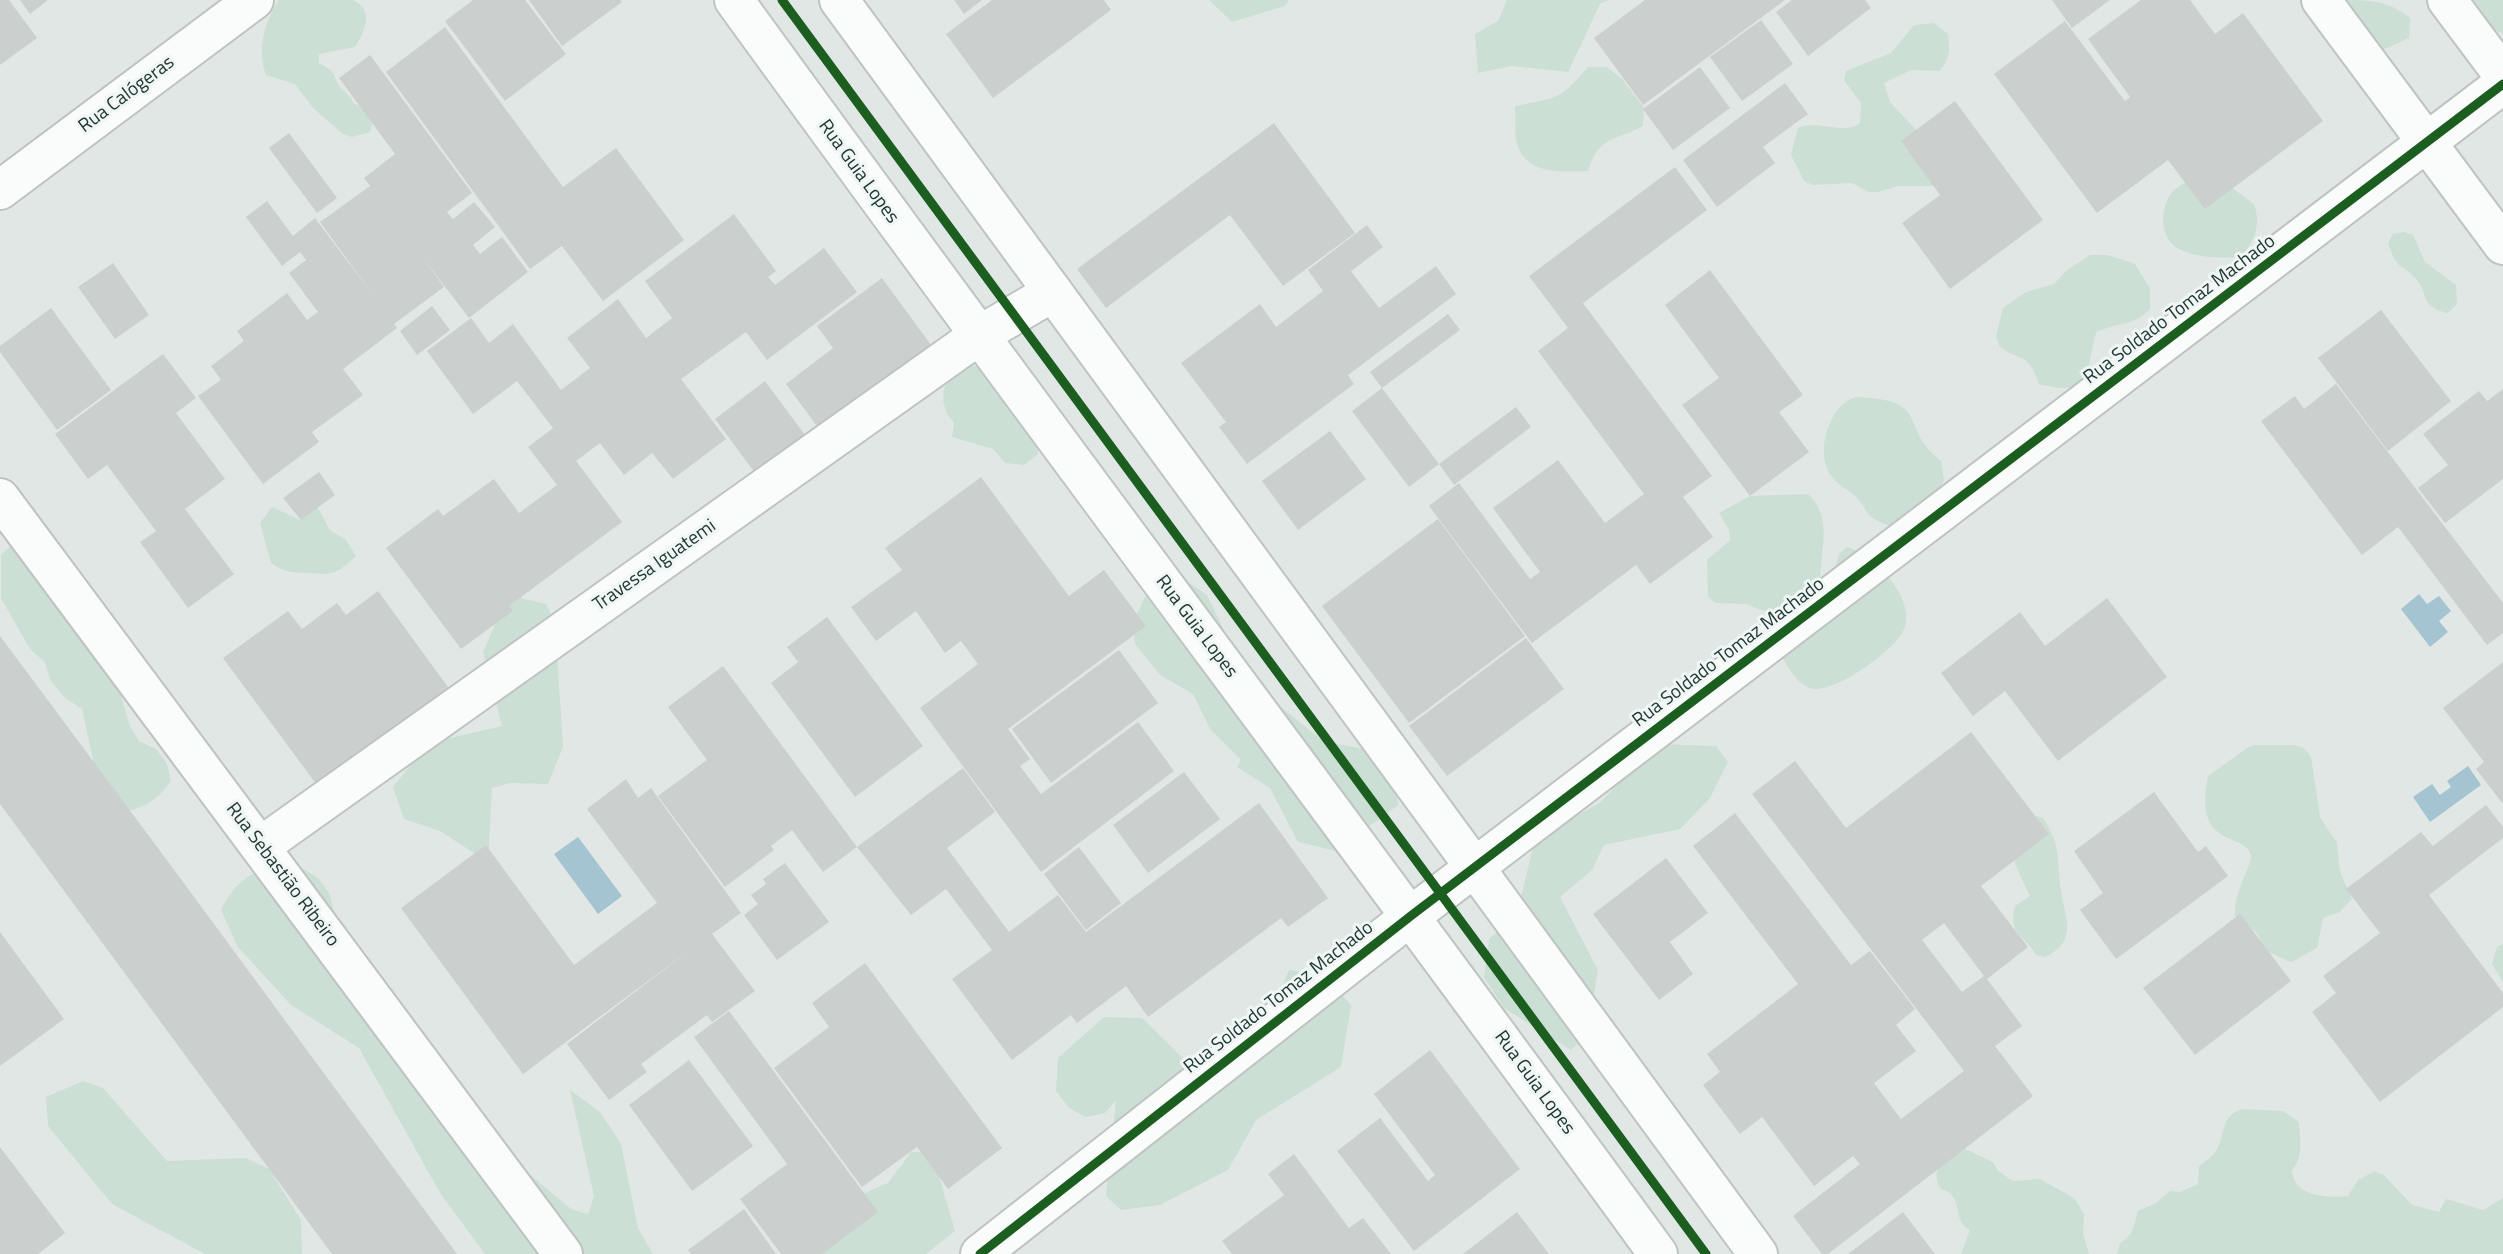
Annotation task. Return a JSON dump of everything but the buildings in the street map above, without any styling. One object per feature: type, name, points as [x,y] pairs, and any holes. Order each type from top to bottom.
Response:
[{"type":"street","name":"Rua Calógeras","points":[[0,190],[254,0]]},
{"type":"street","name":"Rua Guia Lopes","points":[[734,0],[978,337],[1412,915],[1658,1254]]},
{"type":"street","points":[[839,0],[1758,1254]]},
{"type":"street","points":[[2321,0],[2503,245]]},
{"type":"street","points":[[2447,0],[2503,75]]},
{"type":"street","name":"Rua Soldado Tomaz Machado","points":[[980,1254],[1412,915],[1476,869],[2503,84]]},
{"type":"street","name":"Travessa Iguatemi","points":[[261,846],[978,337],[1053,292]]},
{"type":"street","name":"Rua Sebastião Ribeiro","points":[[0,498],[563,1254]]},
{"type":"green space","points":[[279,0],[352,0],[364,9],[365,28],[355,47],[319,54],[319,63],[333,73],[339,86],[354,104],[364,107],[373,122],[370,132],[352,137],[343,134],[313,108],[295,84],[266,75],[262,46],[269,17]]},
{"type":"green space","points":[[1209,0],[1289,0],[1285,6],[1232,22]]},
{"type":"green space","points":[[1507,0],[1608,0],[1600,4],[1568,72],[1512,66],[1478,73],[1475,34],[1498,21]]},
{"type":"green space","points":[[2339,0],[2386,4],[2402,12],[2410,18],[2409,38],[2380,51]]},
{"type":"green space","points":[[2473,0],[2503,0],[2503,33],[2491,30]]},
{"type":"green space","points":[[1934,23],[1948,34],[1949,54],[1940,71],[1911,70],[1884,83],[1890,102],[1921,135],[1936,186],[1898,186],[1869,192],[1852,183],[1813,185],[1804,181],[1791,155],[1798,128],[1815,125],[1847,128],[1860,123],[1861,103],[1844,80],[1846,71],[1891,53],[1914,25]]},
{"type":"green space","points":[[1588,67],[1607,67],[1622,79],[1644,108],[1643,126],[1603,145],[1592,159],[1588,171],[1548,170],[1530,163],[1518,147],[1515,107],[1559,95]]},
{"type":"green space","points":[[2191,180],[2231,187],[2254,204],[2257,226],[2250,245],[2241,257],[2195,255],[2181,250],[2168,239],[2163,215],[2168,199],[2174,190]]},
{"type":"green space","points":[[2404,232],[2413,235],[2425,262],[2456,285],[2457,304],[2448,313],[2428,303],[2419,284],[2394,258],[2388,243],[2393,234]]},
{"type":"green space","points":[[2090,255],[2108,255],[2135,264],[2150,289],[2150,309],[2131,322],[2096,333],[2084,379],[2078,385],[2069,388],[2039,384],[2031,366],[2024,359],[1999,346],[1996,336],[2003,308],[2026,292],[2054,284],[2066,271]]},
{"type":"green space","points":[[971,366],[991,367],[1037,432],[1038,454],[1024,465],[1005,463],[993,449],[952,437],[954,423],[944,404],[944,392],[952,371]]},
{"type":"green space","points":[[1856,397],[1880,399],[1896,403],[1905,409],[1920,437],[1941,461],[1944,480],[1933,506],[1894,527],[1868,514],[1859,500],[1835,480],[1827,467],[1824,445],[1830,423],[1840,407]]},
{"type":"green space","points":[[1808,494],[1820,510],[1824,528],[1820,577],[1812,592],[1801,600],[1769,613],[1746,604],[1715,603],[1708,596],[1707,560],[1730,540],[1729,530],[1719,513],[1750,496]]},
{"type":"green space","points":[[312,497],[330,530],[346,540],[356,556],[334,572],[292,572],[271,563],[260,523],[272,507],[300,520]]},
{"type":"green space","points":[[15,542],[119,689],[130,726],[139,741],[156,749],[167,764],[171,781],[156,798],[139,808],[124,812],[99,786],[82,709],[64,697],[50,680],[45,662],[30,649],[1,598],[1,555]]},
{"type":"green space","points":[[1847,547],[1858,551],[1890,578],[1904,603],[1905,627],[1890,647],[1863,669],[1833,685],[1820,689],[1810,688],[1799,681],[1776,647],[1832,582],[1839,554]]},
{"type":"green space","points":[[1188,582],[1207,595],[1248,680],[1323,741],[1379,752],[1393,765],[1398,805],[1336,851],[1298,842],[1270,788],[1237,767],[1241,760],[1210,729],[1193,694],[1160,675],[1135,644],[1132,624],[1149,589]]},
{"type":"green space","points":[[508,595],[546,604],[555,623],[563,747],[548,784],[510,783],[492,788],[488,862],[440,831],[404,819],[393,787],[428,743],[502,726],[483,652]]},
{"type":"green space","points":[[1654,744],[1716,746],[1728,762],[1710,798],[1680,829],[1604,845],[1592,870],[1560,897],[1598,970],[1587,1035],[1571,1050],[1504,1008],[1484,977],[1489,939],[1517,914],[1535,839],[1601,802]]},
{"type":"green space","points":[[2255,745],[2295,745],[2305,749],[2311,757],[2320,817],[2337,843],[2340,872],[2352,899],[2340,912],[2323,918],[2317,948],[2291,962],[2266,951],[2257,933],[2235,916],[2237,898],[2251,855],[2240,843],[2222,835],[2213,827],[2207,816],[2205,800],[2208,776]]},
{"type":"green space","points":[[2033,815],[2043,818],[2056,845],[2067,927],[2063,943],[2045,957],[2036,955],[2013,924],[2015,906],[2030,896],[2015,863],[2014,848]]},
{"type":"green space","points":[[281,864],[302,868],[318,878],[330,894],[341,946],[511,1159],[571,1209],[588,1214],[594,1196],[570,1090],[600,1112],[621,1144],[638,1228],[653,1254],[485,1254],[440,1193],[359,1048],[291,1005],[238,947],[221,910],[232,892],[245,879],[261,870]]},
{"type":"green space","points":[[2503,944],[2503,982],[2492,964],[2497,947]]},
{"type":"green space","points":[[1289,970],[1327,977],[1351,1005],[1341,1067],[1256,1120],[1228,1170],[1160,1205],[1121,1210],[1106,1196],[1116,1100],[1105,1113],[1086,1117],[1069,1108],[1056,1091],[1058,1058],[1104,1017],[1142,1018],[1207,1082],[1256,1054]]},
{"type":"green space","points":[[83,1081],[103,1088],[167,1161],[246,1158],[269,1169],[301,1220],[302,1254],[205,1254],[112,1204],[48,1126],[46,1097]]},
{"type":"green space","points":[[2242,1109],[2283,1111],[2299,1122],[2300,1154],[2292,1170],[2298,1186],[2312,1194],[2348,1196],[2358,1180],[2375,1171],[2384,1175],[2412,1205],[2439,1212],[2446,1199],[2483,1210],[2503,1198],[2503,1254],[2117,1254],[2120,1243],[2132,1230],[2138,1211],[2156,1203],[2170,1191],[2180,1192],[2198,1184],[2199,1167],[2216,1151],[2230,1116]]},
{"type":"green space","points":[[1965,1149],[1993,1162],[1998,1171],[2013,1181],[2040,1179],[2074,1198],[2084,1214],[2083,1234],[2089,1254],[1961,1254],[1970,1230],[1964,1226],[1953,1197],[1941,1189],[1937,1175],[1946,1159]]},
{"type":"green space","points":[[911,1152],[932,1152],[955,1231],[926,1254],[813,1254],[815,1215],[888,1183]]},
{"type":"water","points":[[2419,594],[2427,604],[2439,596],[2451,611],[2439,621],[2448,632],[2430,647],[2401,609]]},
{"type":"water","points":[[2468,766],[2481,785],[2430,822],[2413,797],[2432,784],[2440,795],[2451,787],[2447,781]]},
{"type":"water","points":[[578,837],[622,896],[598,914],[554,854]]},
{"type":"cycle path","points":[[782,0],[1706,1254]]},
{"type":"cycle path","points":[[980,1254],[1412,915],[2503,84]]}]
